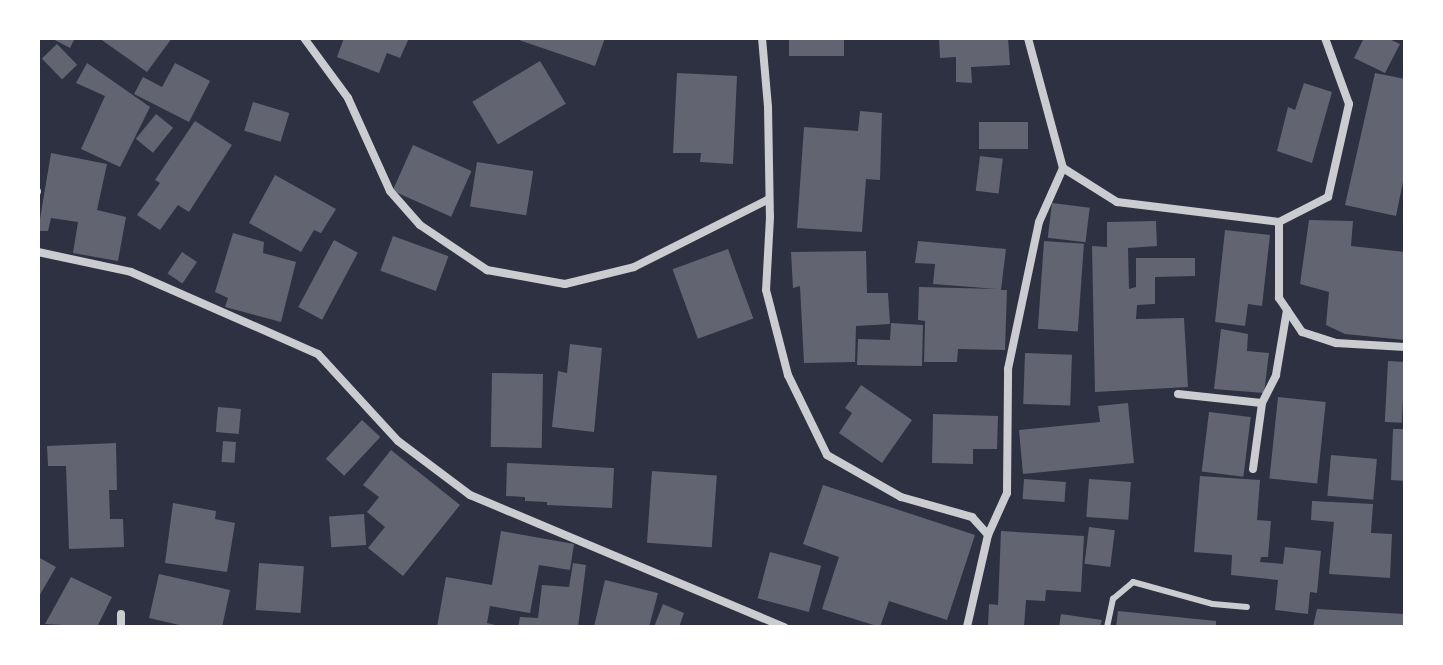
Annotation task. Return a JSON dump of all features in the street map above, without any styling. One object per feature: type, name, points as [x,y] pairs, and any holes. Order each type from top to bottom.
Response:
[{"type":"street","points":[[304,38],[348,98],[390,191],[420,225],[487,270],[565,284],[634,267],[769,199]]},
{"type":"street","points":[[762,38],[768,107],[766,290],[788,375],[827,455],[901,497],[972,517],[988,535]]},
{"type":"street","points":[[967,627],[988,535],[1007,493],[1008,369],[1039,222],[1063,168],[1028,38]]},
{"type":"street","points":[[1063,168],[1117,202],[1279,222],[1328,197],[1349,104],[1325,38]]},
{"type":"street","points":[[1279,222],[1279,298],[1302,332],[1325,340],[1405,347]]},
{"type":"street","points":[[38,252],[131,272],[318,354],[398,441],[470,495],[784,627]]},
{"type":"street","points":[[1253,469],[1262,403],[1276,375],[1287,310]]},
{"type":"street","points":[[1178,394],[1262,403]]},
{"type":"street","points":[[121,614],[121,627]]},
{"type":"lane","points":[[1107,627],[1113,599],[1133,582],[1213,604],[1247,607]]},
{"type":"building","points":[[51,38],[75,38],[70,48]]},
{"type":"building","points":[[99,38],[172,38],[147,72]]},
{"type":"building","points":[[344,38],[409,38],[400,58],[387,53],[379,73],[337,57]]},
{"type":"building","points":[[513,38],[605,38],[595,66]]},
{"type":"building","points":[[789,38],[844,38],[844,56],[789,56]]},
{"type":"building","points":[[939,38],[1008,38],[1010,65],[971,67],[972,83],[956,82],[956,57],[940,58]]},
{"type":"building","points":[[1364,38],[1387,38],[1400,44],[1385,73],[1354,58]]},
{"type":"building","points":[[57,44],[77,65],[62,79],[42,59]]},
{"type":"building","points":[[540,61],[566,104],[498,145],[472,102]]},
{"type":"building","points":[[87,63],[150,107],[120,167],[81,149],[105,96],[76,83]]},
{"type":"building","points":[[175,63],[210,81],[189,122],[134,94],[143,77],[162,87]]},
{"type":"building","points":[[677,73],[737,76],[733,164],[700,162],[701,153],[673,153]]},
{"type":"building","points":[[1375,73],[1405,79],[1405,172],[1396,216],[1345,205]]},
{"type":"building","points":[[1304,83],[1332,92],[1312,163],[1277,151],[1288,107],[1295,110]]},
{"type":"building","points":[[253,102],[289,113],[281,142],[244,131]]},
{"type":"building","points":[[860,111],[882,113],[880,180],[866,179],[862,232],[797,228],[804,127],[858,131]]},
{"type":"building","points":[[156,114],[173,128],[153,153],[136,139]]},
{"type":"building","points":[[195,121],[232,145],[189,212],[178,205],[160,230],[137,215],[160,183],[155,180]]},
{"type":"building","points":[[979,122],[1028,122],[1028,149],[979,149]]},
{"type":"building","points":[[413,145],[471,171],[451,217],[393,191]]},
{"type":"building","points":[[51,153],[107,164],[97,210],[126,217],[118,261],[73,253],[78,222],[51,218],[48,231],[38,231]]},
{"type":"building","points":[[980,156],[1003,159],[999,194],[976,191]]},
{"type":"building","points":[[477,162],[533,171],[526,215],[470,206]]},
{"type":"building","points":[[275,175],[336,209],[321,233],[314,230],[301,252],[249,223]]},
{"type":"building","points":[[1052,203],[1090,208],[1085,242],[1048,238]]},
{"type":"building","points":[[1309,220],[1353,221],[1351,246],[1405,252],[1405,340],[1345,334],[1326,325],[1329,292],[1300,284]]},
{"type":"building","points":[[1156,221],[1157,246],[1128,248],[1129,289],[1136,287],[1136,258],[1195,258],[1195,276],[1155,277],[1155,304],[1137,305],[1136,319],[1184,318],[1188,387],[1095,392],[1092,246],[1107,247],[1107,222]]},
{"type":"building","points":[[1225,230],[1270,235],[1262,306],[1248,304],[1245,326],[1215,322]]},
{"type":"building","points":[[233,233],[264,242],[263,253],[296,262],[281,322],[225,307],[228,298],[215,292]]},
{"type":"building","points":[[393,236],[448,256],[436,291],[380,271]]},
{"type":"building","points":[[334,240],[358,253],[322,320],[298,307]]},
{"type":"building","points":[[918,241],[1006,249],[1001,290],[1007,290],[1005,350],[958,349],[957,362],[924,362],[925,321],[918,320],[919,287],[997,289],[933,284],[935,264],[915,263]]},
{"type":"building","points":[[1044,241],[1084,244],[1078,332],[1038,329]]},
{"type":"building","points":[[728,249],[753,319],[698,339],[673,269]]},
{"type":"building","points":[[866,251],[867,293],[888,293],[890,324],[856,326],[855,362],[804,363],[800,286],[793,288],[791,252]]},
{"type":"building","points":[[182,252],[197,262],[182,284],[167,274]]},
{"type":"building","points":[[891,323],[923,325],[922,366],[857,365],[858,339],[890,340]]},
{"type":"building","points":[[1221,329],[1248,334],[1247,351],[1269,353],[1264,393],[1214,389]]},
{"type":"building","points":[[570,344],[602,348],[594,432],[552,427],[558,371],[567,373]]},
{"type":"building","points":[[1025,353],[1072,355],[1070,406],[1023,404]]},
{"type":"building","points":[[1388,361],[1405,362],[1402,423],[1385,422]]},
{"type":"building","points":[[492,373],[543,374],[542,448],[491,447]]},
{"type":"building","points":[[861,385],[912,420],[882,463],[839,433],[852,413],[845,408]]},
{"type":"building","points":[[1278,397],[1326,402],[1317,484],[1269,479]]},
{"type":"building","points":[[1128,403],[1134,463],[1023,474],[1019,430],[1100,422],[1098,406]]},
{"type":"building","points":[[218,407],[241,409],[239,434],[216,432]]},
{"type":"building","points":[[1209,412],[1251,417],[1243,477],[1202,472]]},
{"type":"building","points":[[933,414],[998,416],[997,449],[973,449],[973,464],[932,463]]},
{"type":"building","points":[[362,420],[380,437],[344,476],[326,459]]},
{"type":"building","points":[[1393,429],[1405,429],[1405,481],[1391,480]]},
{"type":"building","points":[[223,441],[236,442],[235,463],[222,462]]},
{"type":"building","points":[[116,443],[117,490],[109,490],[110,519],[123,519],[124,547],[69,549],[66,466],[48,466],[47,446]]},
{"type":"building","points":[[391,450],[460,505],[403,576],[368,548],[385,527],[367,512],[379,497],[363,485]]},
{"type":"building","points":[[1331,455],[1377,459],[1373,500],[1327,496]]},
{"type":"building","points":[[507,463],[614,468],[612,508],[547,505],[547,502],[525,501],[525,497],[506,496]]},
{"type":"building","points":[[652,471],[717,476],[712,547],[647,543]]},
{"type":"building","points":[[1200,476],[1260,480],[1257,520],[1271,521],[1268,557],[1261,557],[1260,562],[1283,564],[1285,547],[1321,551],[1317,593],[1310,592],[1308,614],[1275,610],[1278,580],[1231,575],[1232,555],[1194,552]]},
{"type":"building","points":[[1024,479],[1066,482],[1065,502],[1023,499]]},
{"type":"building","points":[[1089,479],[1131,482],[1128,520],[1086,517]]},
{"type":"building","points":[[823,485],[975,535],[947,620],[889,601],[880,627],[822,609],[839,557],[803,544]]},
{"type":"building","points":[[1312,501],[1373,504],[1371,533],[1392,534],[1390,578],[1329,574],[1334,522],[1311,520]]},
{"type":"building","points":[[173,503],[216,511],[215,519],[235,523],[227,572],[165,563]]},
{"type":"building","points":[[364,514],[366,545],[331,547],[329,516]]},
{"type":"building","points":[[1089,527],[1115,530],[1110,567],[1084,564]]},
{"type":"building","points":[[501,531],[574,544],[570,570],[539,565],[530,613],[490,606],[487,623],[503,627],[437,627],[446,577],[492,585]]},
{"type":"building","points":[[1001,531],[1084,536],[1081,592],[1046,590],[1045,601],[1026,600],[1024,627],[988,626],[989,604],[998,605]]},
{"type":"building","points":[[770,552],[821,566],[809,612],[758,598]]},
{"type":"building","points":[[38,557],[56,567],[38,598]]},
{"type":"building","points":[[259,563],[304,566],[301,613],[256,610]]},
{"type":"building","points":[[573,563],[586,565],[578,627],[518,627],[520,617],[538,618],[542,585],[569,587]]},
{"type":"building","points":[[159,574],[230,590],[222,627],[188,627],[149,618]]},
{"type":"building","points":[[71,577],[112,597],[97,627],[45,624]]},
{"type":"building","points":[[605,580],[658,593],[649,627],[594,627]]},
{"type":"building","points":[[663,604],[684,613],[679,627],[654,627]]},
{"type":"building","points":[[1317,609],[1405,614],[1405,627],[1313,627]]},
{"type":"building","points":[[1118,611],[1216,621],[1216,627],[1116,627]]},
{"type":"building","points":[[1061,614],[1102,620],[1100,627],[1059,627]]}]
